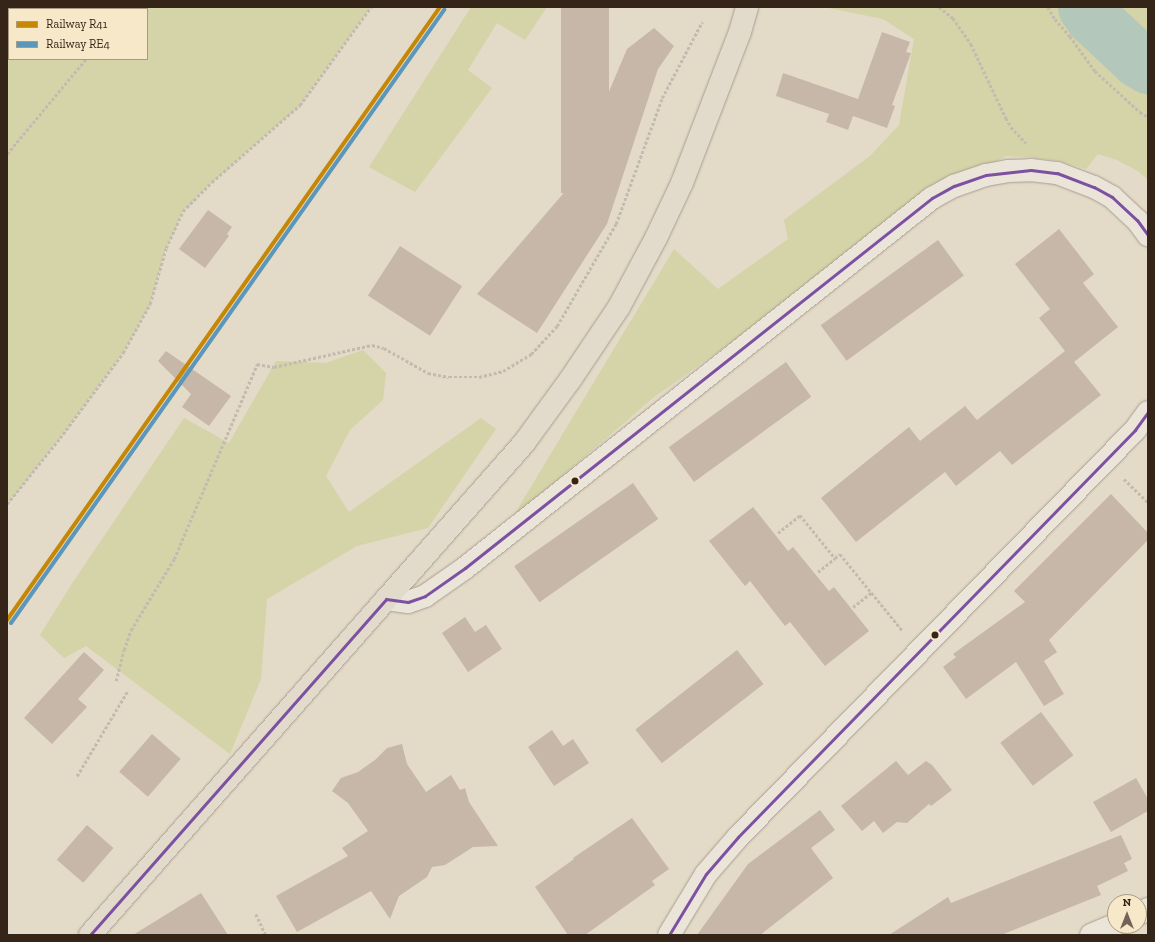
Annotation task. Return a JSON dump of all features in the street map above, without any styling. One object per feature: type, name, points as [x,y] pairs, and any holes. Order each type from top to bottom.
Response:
[{"type":"main road","points":[[90,935],[524,443],[570,380],[619,307],[656,238],[682,182],[740,32],[747,7]]},
{"type":"street","points":[[386,599],[408,602],[425,596],[465,568],[932,198],[954,186],[986,175],[1008,171],[1031,170],[1057,173],[1094,187],[1112,197],[1137,220],[1148,235]]},
{"type":"street","points":[[669,935],[693,894],[722,856],[919,651],[1136,430],[1148,412]]},
{"type":"street","points":[[1091,935],[1107,928]]},
{"type":"path","points":[[7,504],[60,438],[123,353],[150,304],[166,248],[183,211],[212,182],[300,105],[371,7]]},
{"type":"path","points":[[940,7],[953,18],[972,44],[1011,128],[1029,147]]},
{"type":"path","points":[[1048,7],[1055,19],[1070,36],[1096,71],[1140,112],[1148,117]]},
{"type":"path","points":[[116,681],[131,630],[174,559],[257,364],[274,367],[372,345],[384,348],[428,373],[449,377],[478,377],[503,371],[531,354],[557,326],[616,224],[662,98],[702,22]]},
{"type":"path","points":[[7,154],[85,60]]},
{"type":"path","points":[[1105,460],[1148,502]]},
{"type":"path","points":[[778,533],[800,515],[835,558]]},
{"type":"path","points":[[818,572],[840,554],[919,651]]},
{"type":"path","points":[[853,607],[871,593]]},
{"type":"path","points":[[77,776],[128,690]]},
{"type":"path","points":[[256,914],[266,935]]},
{"type":"shaded area","points":[[7,7],[371,7],[300,105],[212,182],[183,211],[166,248],[150,304],[123,353],[60,438],[7,504]]},
{"type":"shaded area","points":[[471,7],[547,7],[525,40],[497,23],[468,70],[492,88],[415,192],[369,167]]},
{"type":"shaded area","points":[[824,7],[1148,7],[1148,180],[1138,171],[1117,160],[1098,154],[1086,169],[1059,161],[1006,156],[950,187],[653,398],[511,520],[674,249],[718,289],[788,239],[784,220],[870,156],[899,125],[914,39],[883,19]]},
{"type":"shaded area","points":[[363,350],[386,373],[383,400],[350,430],[326,476],[349,512],[481,418],[496,429],[428,528],[357,546],[267,599],[261,679],[230,754],[86,646],[64,658],[40,635],[73,582],[184,418],[229,443],[276,361],[326,363]]},
{"type":"building","points":[[561,7],[609,7],[609,193],[561,193]]},
{"type":"building","points":[[654,28],[674,46],[658,69],[607,224],[537,333],[477,294],[568,188],[627,49]]},
{"type":"building","points":[[882,32],[910,42],[906,52],[911,53],[892,105],[895,106],[887,128],[853,116],[848,130],[826,122],[829,114],[776,96],[783,73],[858,99]]},
{"type":"building","points":[[208,210],[232,227],[227,234],[229,236],[205,268],[179,249]]},
{"type":"building","points":[[1059,229],[1094,274],[1083,283],[1118,327],[1074,362],[1101,395],[1012,465],[1000,451],[956,486],[945,472],[856,542],[821,498],[909,427],[920,441],[965,406],[977,420],[1065,351],[1039,318],[1050,309],[1015,264]]},
{"type":"building","points":[[938,240],[964,276],[847,361],[821,325]]},
{"type":"building","points":[[400,246],[462,286],[430,336],[368,295]]},
{"type":"building","points":[[166,351],[231,396],[209,426],[182,407],[191,394],[158,361]]},
{"type":"building","points":[[786,362],[811,397],[694,482],[669,447]]},
{"type":"building","points":[[633,483],[658,519],[539,602],[514,566]]},
{"type":"building","points":[[1111,494],[1148,533],[1148,540],[1049,640],[1057,652],[1044,661],[1064,694],[1044,706],[1016,662],[966,699],[943,667],[956,657],[953,654],[1025,602],[1014,591]]},
{"type":"building","points":[[753,507],[788,551],[793,547],[829,591],[834,587],[869,631],[825,666],[790,622],[785,626],[750,581],[745,586],[709,541]]},
{"type":"building","points":[[465,617],[475,632],[486,625],[502,649],[468,672],[442,633]]},
{"type":"building","points":[[737,650],[763,684],[662,763],[635,729]]},
{"type":"building","points":[[84,652],[104,670],[78,699],[87,707],[52,744],[24,718]]},
{"type":"building","points":[[1041,712],[1073,755],[1033,786],[1000,743]]},
{"type":"building","points":[[552,730],[563,746],[573,739],[589,763],[554,786],[528,747]]},
{"type":"building","points":[[152,734],[181,759],[148,797],[119,772]]},
{"type":"building","points":[[402,744],[407,764],[426,792],[451,775],[460,790],[465,788],[469,802],[498,846],[473,847],[445,865],[432,867],[427,877],[399,896],[390,919],[371,891],[297,932],[276,896],[348,856],[342,848],[368,831],[348,803],[332,791],[341,778],[358,772],[375,760],[387,748]]},
{"type":"building","points":[[896,761],[908,775],[926,761],[932,765],[952,790],[931,806],[929,804],[907,823],[897,822],[883,833],[874,821],[862,831],[841,806]]},
{"type":"building","points":[[1136,778],[1148,799],[1148,811],[1111,832],[1093,802]]},
{"type":"building","points":[[820,810],[835,830],[811,848],[833,878],[760,935],[697,935],[748,864]]},
{"type":"building","points":[[632,818],[669,869],[652,881],[655,885],[585,935],[568,935],[535,887],[574,859],[573,858]]},
{"type":"building","points":[[87,825],[113,848],[83,883],[57,860]]},
{"type":"building","points":[[1121,835],[1132,859],[1124,863],[1128,871],[1097,886],[1101,895],[1001,935],[889,935],[948,897],[951,903]]},
{"type":"building","points":[[201,893],[228,935],[133,935]]},
{"type":"waterway","points":[[1085,7],[1093,18],[1138,60],[1148,66]]},
{"type":"rail line","name":"R41","points":[[7,620],[440,7]]},
{"type":"rail line","name":"RE4","points":[[11,623],[444,10]]},
{"type":"transit line","points":[[90,935],[386,599],[408,602],[425,596],[465,568],[932,198],[954,186],[986,175],[1031,170],[1057,173],[1094,187],[1112,197],[1137,220],[1148,235]]},
{"type":"transit line","points":[[669,935],[706,874],[738,837],[1135,430],[1148,412]]}]
